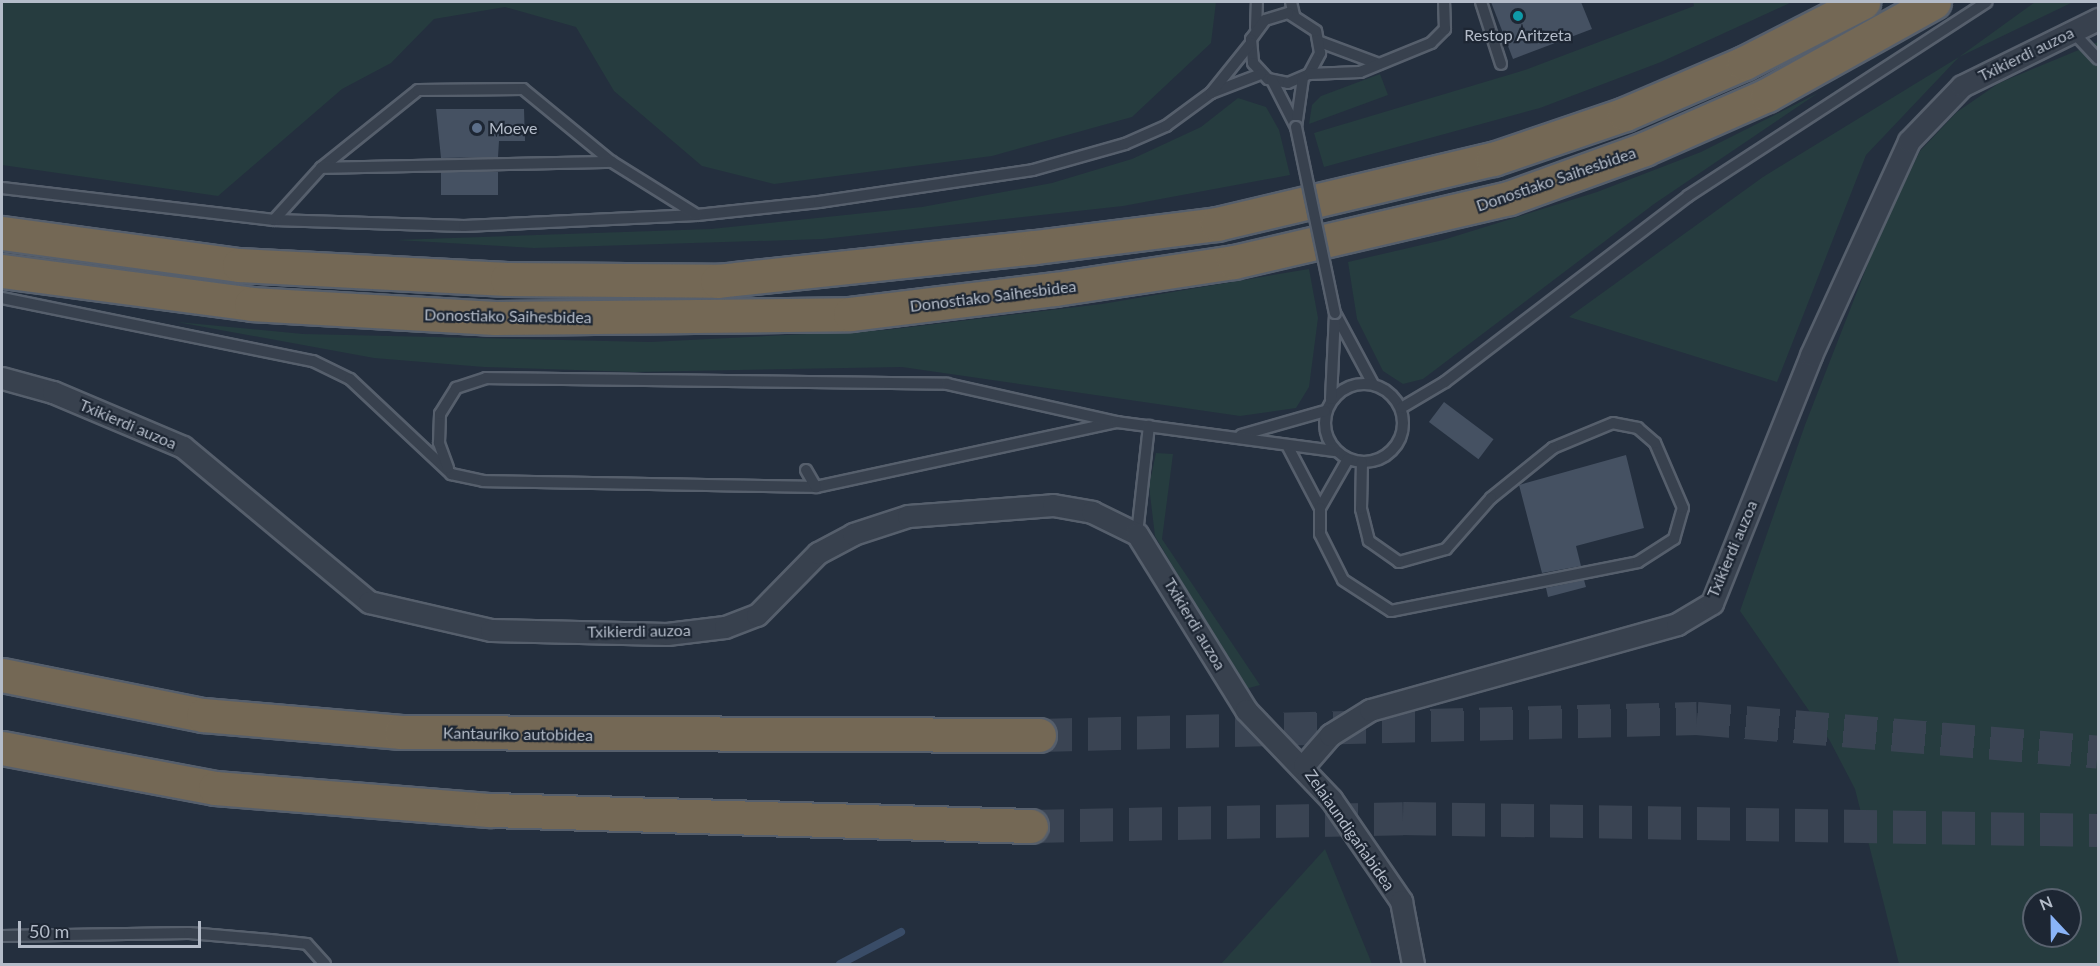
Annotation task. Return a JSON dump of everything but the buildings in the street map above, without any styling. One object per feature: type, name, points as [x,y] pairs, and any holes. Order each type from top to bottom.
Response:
[{"type":"highway","points":[[2,233],[239,265],[542,280],[717,281],[1046,246],[1217,224],[1493,159],[1625,114],[1733,68],[1863,2]]},
{"type":"highway","name":"Donostiako Saihesbidea","points":[[2,271],[251,304],[495,318],[850,314],[1055,289],[1234,262],[1509,198],[1644,149],[1767,95],[1934,2]]},
{"type":"highway","name":"Kantauriko autobidea","points":[[2,675],[203,715],[401,732],[1039,735]]},
{"type":"highway","points":[[2,748],[215,788],[491,810],[1031,826]]},
{"type":"street","name":"Txikierdi auzoa","points":[[2,378],[53,392],[183,447],[369,602],[491,630],[667,634],[725,627],[757,615],[818,553],[853,534],[908,516],[1053,505],[1092,512],[1137,534],[1246,710],[1267,737],[1304,765],[1330,735],[1370,710],[1677,624],[1712,603],[1811,355],[1909,141],[1962,86],[2098,19]]},
{"type":"street","name":"Zelaiaundigañabidea","points":[[1304,765],[1401,901],[1413,964]]},
{"type":"lane","points":[[2,189],[274,220],[464,226],[698,215],[928,188],[1078,160],[1166,126],[1211,93],[1251,43],[1256,28],[1257,2]]},
{"type":"lane","points":[[1291,2],[1294,15]]},
{"type":"lane","points":[[1272,80],[1360,72],[1440,38],[1447,13],[1444,2]]},
{"type":"lane","points":[[1481,2],[1501,64]]},
{"type":"lane","points":[[1401,408],[1445,382],[1688,196],[1987,2]]},
{"type":"lane","points":[[1256,28],[1276,14],[1294,15],[1309,22],[1320,42],[1379,64]]},
{"type":"lane","points":[[2072,31],[2098,59]]},
{"type":"lane","points":[[1296,127],[1306,76],[1320,42]]},
{"type":"lane","points":[[1251,43],[1253,63],[1262,74],[1272,80],[1296,127],[1335,314],[1331,399],[1325,411],[1327,438],[1335,451]]},
{"type":"lane","points":[[1211,93],[1262,74]]},
{"type":"lane","points":[[274,220],[321,168],[418,90],[523,89],[612,162],[698,215]]},
{"type":"lane","points":[[321,168],[612,162]]},
{"type":"lane","points":[[2,298],[313,361],[350,379],[451,474],[483,481],[816,487],[1117,422]]},
{"type":"lane","points":[[1335,314],[1373,384]]},
{"type":"lane","points":[[451,474],[438,443],[440,414],[456,388],[486,378],[947,384],[1117,422],[1238,436],[1288,447],[1335,451],[1348,459],[1362,462],[1391,452],[1402,431],[1401,408],[1390,392],[1373,384],[1353,384],[1331,399]]},
{"type":"lane","points":[[1238,436],[1325,411]]},
{"type":"lane","points":[[1288,447],[1320,508],[1320,534],[1343,580],[1391,611],[1638,562],[1674,539],[1683,508],[1655,443],[1638,428],[1613,423],[1553,448],[1491,498],[1446,549],[1400,562],[1369,541],[1361,509],[1362,462]]},
{"type":"lane","points":[[1137,534],[1149,426]]},
{"type":"lane","points":[[1320,508],[1348,459]]},
{"type":"lane","points":[[806,470],[816,487]]},
{"type":"lane","points":[[2,936],[189,933],[270,940],[307,944],[325,964]]},
{"type":"green space","points":[[2,2],[1216,2],[1211,43],[1132,117],[992,156],[774,184],[702,166],[614,91],[576,27],[505,7],[434,19],[391,63],[342,89],[218,196],[2,165]]},
{"type":"green space","points":[[1693,2],[1792,2],[1661,62],[1540,108],[1324,167],[1314,133],[1525,70],[1694,6]]},
{"type":"green space","points":[[2035,2],[2073,2],[1959,57]]},
{"type":"green space","points":[[2098,42],[2098,806],[2091,840],[2098,845],[2098,964],[1899,964],[1855,789],[1830,741],[1740,611],[1805,425],[1878,238],[1920,151],[1957,112],[1999,83]]},
{"type":"green space","points":[[1959,57],[1866,155],[1777,382],[1569,317],[1763,177]]},
{"type":"green space","points":[[1380,74],[1388,95],[1309,124],[1312,105],[1321,96]]},
{"type":"green space","points":[[1818,93],[1654,204],[1423,379],[1403,384],[1383,371],[1357,319],[1348,262],[1443,240],[1597,192],[1701,152]]},
{"type":"green space","points":[[1238,98],[1266,107],[1279,130],[1290,175],[1123,206],[823,239],[534,248],[396,240],[711,229],[922,207],[1052,183],[1132,159],[1201,127]]},
{"type":"green space","points":[[1309,269],[1318,318],[1309,387],[1296,408],[1240,416],[902,367],[634,372],[484,367],[374,358],[177,322],[303,334],[650,342],[886,330],[1102,304]]},
{"type":"green space","points":[[1156,453],[1173,454],[1162,539],[1260,685],[1245,689],[1155,536],[1149,486]]},
{"type":"green space","points":[[1325,849],[1372,964],[1221,964]]},
{"type":"waterway","points":[[840,964],[901,932]]},
{"type":"tunnel","points":[[1039,735],[1697,718],[2098,752]]},
{"type":"tunnel","points":[[1031,826],[1403,818],[2098,830]]},
{"type":"place","name":"Restop Aritzeta","points":[[1518,16]]},
{"type":"place","name":"Moeve","points":[[477,128]]}]
